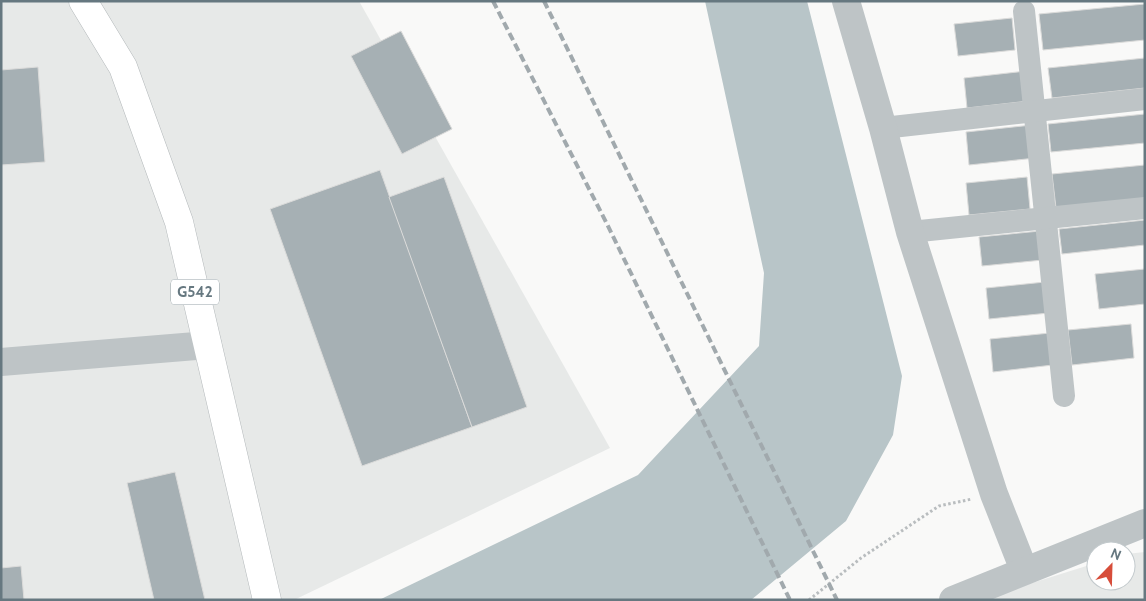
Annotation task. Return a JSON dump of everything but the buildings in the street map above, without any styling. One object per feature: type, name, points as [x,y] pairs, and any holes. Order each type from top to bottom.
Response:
[{"type":"highway","name":"G542","points":[[83,1],[123,66],[176,213],[266,598]]},
{"type":"highway","name":"G542","points":[[100,1],[136,61],[193,218],[222,342],[266,598]]},
{"type":"street","points":[[846,1],[883,128],[910,232],[994,494],[1024,570]]},
{"type":"street","points":[[1024,11],[1064,396]]},
{"type":"street","points":[[883,128],[1145,99]]},
{"type":"street","points":[[910,232],[1145,208]]},
{"type":"street","points":[[1,362],[208,345]]},
{"type":"street","points":[[953,600],[1145,523]]},
{"type":"path","points":[[809,600],[861,558],[939,506],[994,494]]},
{"type":"shaded area","points":[[1,1],[359,1],[610,448],[294,600],[1,600]]},
{"type":"shaded area","points":[[705,1],[807,1],[902,376],[893,435],[846,521],[751,600],[379,600],[638,475],[759,346],[764,273]]},
{"type":"shaded area","points":[[1145,552],[1145,600],[978,600],[1086,566],[1086,591],[1136,591],[1136,553]]},
{"type":"railway","points":[[493,1],[607,224],[790,600]]},
{"type":"railway","points":[[544,1],[837,600]]}]
